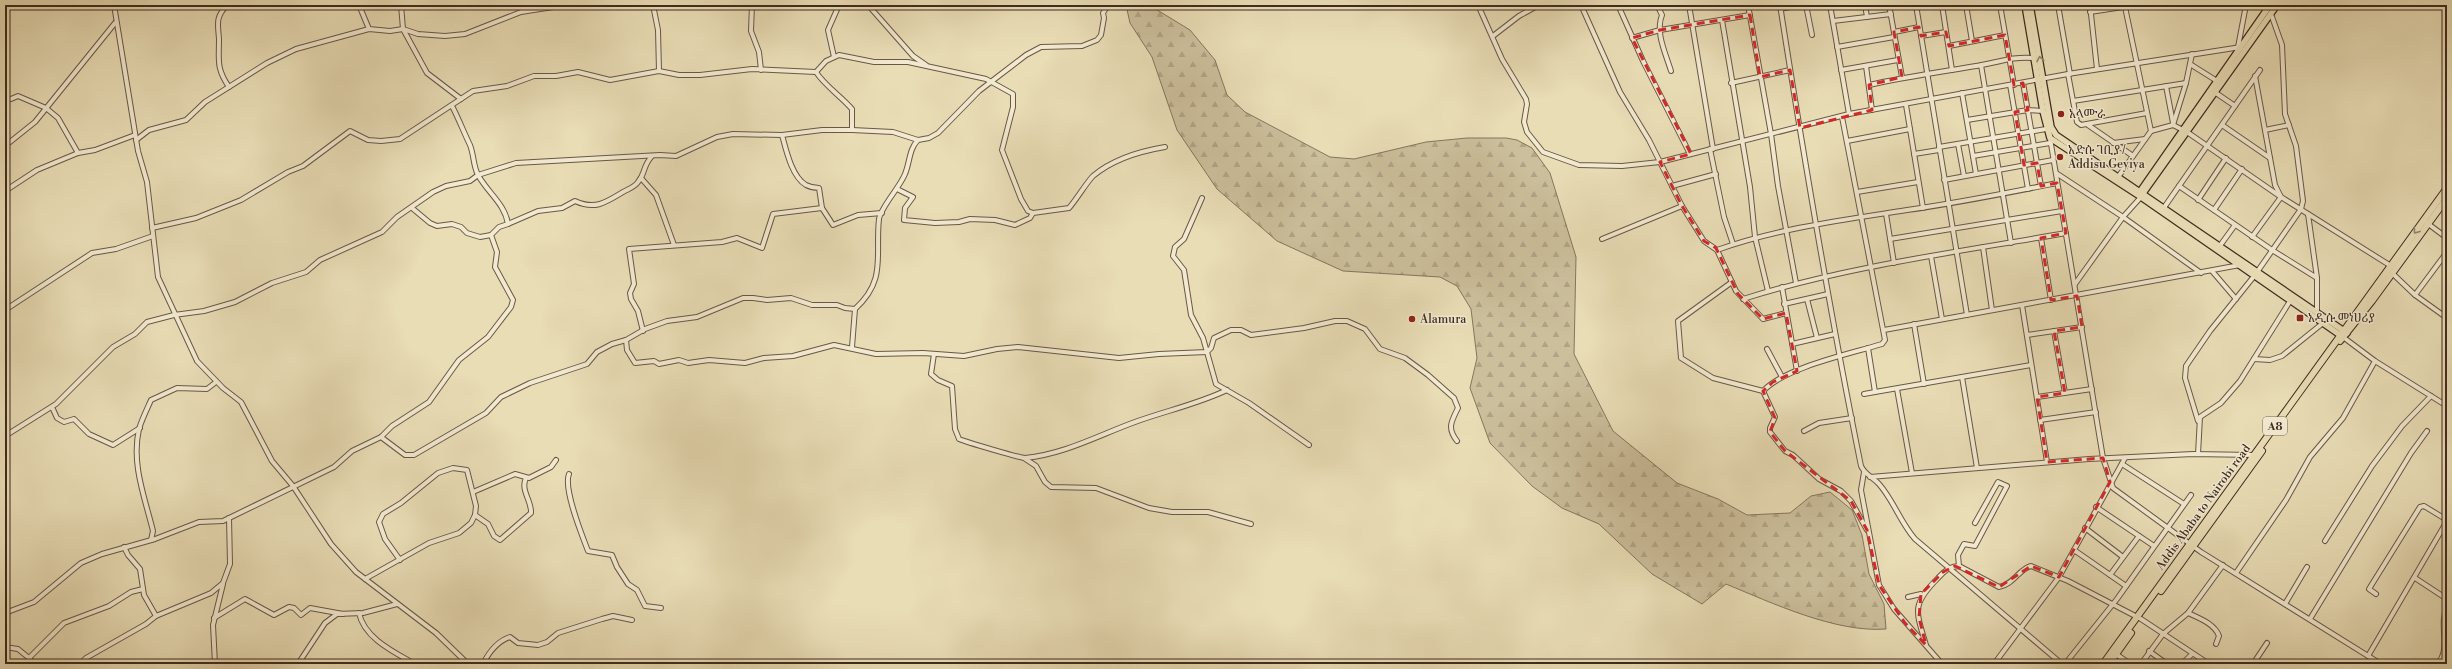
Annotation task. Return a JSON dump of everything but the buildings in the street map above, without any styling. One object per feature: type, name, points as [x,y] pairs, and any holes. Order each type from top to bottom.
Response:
[{"type":"highway","name":"Addis Ababa to Nairobi road","points":[[2191,545],[2254,455],[2343,334],[2392,274],[2447,188]]},
{"type":"highway","name":"Addis Ababa to Nairobi road","points":[[2103,664],[2138,619],[2391,266],[2447,198]]},
{"type":"highway","name":"Addis Ababa to Nairobi road","points":[[2109,664],[2138,619]]},
{"type":"main road","points":[[2025,5],[2033,58],[2041,79],[2043,111],[2046,129],[2050,140],[2140,195],[2240,265],[2256,274]]},
{"type":"main road","points":[[2030,5],[2041,79],[2051,127],[2056,136],[2118,177],[2140,195]]},
{"type":"main road","points":[[2213,91],[2217,81],[2239,47],[2270,5]]},
{"type":"main road","points":[[2140,195],[2213,91],[2277,5]]},
{"type":"main road","points":[[2218,249],[2292,299],[2323,323],[2343,334]]},
{"type":"main road","points":[[2292,299],[2317,312],[2343,334]]},
{"type":"street","points":[[114,5],[115,23],[136,140],[147,182],[158,277],[174,315],[197,361],[216,382],[241,402],[272,461],[293,486],[331,544],[365,579],[436,633],[468,664]]},
{"type":"street","points":[[227,5],[220,14],[216,30],[220,68],[229,87]]},
{"type":"street","points":[[359,5],[369,29]]},
{"type":"street","points":[[401,5],[403,29],[414,53],[423,62],[427,73],[461,99]]},
{"type":"street","points":[[136,140],[149,130],[186,120],[205,102],[267,63],[296,49],[369,29],[390,31],[403,29],[418,34],[465,34],[521,12],[566,5]]},
{"type":"street","points":[[653,5],[658,30],[659,71]]},
{"type":"street","points":[[752,5],[751,31],[759,52],[761,70]]},
{"type":"street","points":[[834,57],[828,30],[830,20],[839,5]]},
{"type":"street","points":[[868,5],[913,56],[929,67]]},
{"type":"street","points":[[5,436],[52,407],[113,347],[136,334],[147,322],[174,315],[204,311],[235,302],[272,283],[306,272],[320,260],[382,232],[433,192],[446,186],[470,181],[478,175],[516,163],[676,156],[717,137],[733,134],[782,135],[822,130],[852,130],[893,132],[918,140],[929,138],[938,133],[966,103],[1026,55],[1041,47],[1082,46],[1097,40],[1101,35],[1104,18],[1103,12],[1108,5]]},
{"type":"street","points":[[1493,36],[1519,16],[1539,5]]},
{"type":"street","points":[[1581,5],[1620,92],[1649,140],[1682,206],[1704,242],[1717,250],[1732,282],[1743,299],[1763,319],[1786,314]]},
{"type":"street","points":[[1618,5],[1632,38],[1690,154]]},
{"type":"street","points":[[1657,5],[1662,15],[1659,22],[1660,30],[1671,71]]},
{"type":"street","points":[[1689,5],[1711,149],[1726,221],[1733,244]]},
{"type":"street","points":[[1748,5],[1796,283]]},
{"type":"street","points":[[1800,5],[1780,7],[1838,357],[1864,472],[1861,490],[1867,530],[1879,585],[1894,610],[1942,664]]},
{"type":"street","points":[[1806,5],[1812,35]]},
{"type":"street","points":[[1830,5],[1849,114]]},
{"type":"street","points":[[1865,5],[1867,17]]},
{"type":"street","points":[[1889,5],[1902,77]]},
{"type":"street","points":[[1916,5],[1966,315]]},
{"type":"street","points":[[1942,5],[1952,70]]},
{"type":"street","points":[[1966,5],[1972,41]]},
{"type":"street","points":[[2000,5],[2010,58],[2015,112],[2028,189]]},
{"type":"street","points":[[2058,5],[2077,122],[2081,125],[2088,125],[2147,113]]},
{"type":"street","points":[[2090,5],[2098,69]]},
{"type":"street","points":[[2090,12],[2125,8],[2136,5]]},
{"type":"street","points":[[1480,6],[1502,59],[1526,99],[1527,104],[1524,122],[1527,132],[1543,152],[1579,165],[1591,167],[1622,166],[1660,162],[1800,128],[1849,114],[1906,105],[1932,98],[2137,62],[2239,47],[2246,5]]},
{"type":"street","points":[[2125,8],[2151,131]]},
{"type":"street","points":[[1833,21],[1891,14]]},
{"type":"street","points":[[2198,454],[2198,421],[2184,372],[2210,331],[2256,274],[2301,209],[2303,192],[2296,146],[2285,114],[2282,44],[2271,14]]},
{"type":"street","points":[[1632,38],[1660,30],[1750,15]]},
{"type":"street","points":[[1722,20],[1731,83],[1750,187],[1755,237],[1768,291]]},
{"type":"street","points":[[5,146],[35,122],[115,23]]},
{"type":"street","points":[[1837,47],[1919,27]]},
{"type":"street","points":[[1921,36],[1946,32]]},
{"type":"street","points":[[1949,46],[2005,35]]},
{"type":"street","points":[[2173,124],[2186,83],[2192,54]]},
{"type":"street","points":[[152,228],[196,218],[241,200],[288,172],[303,166],[350,130],[368,140],[381,141],[400,139],[473,91],[507,86],[534,76],[556,76],[578,72],[610,80],[659,71],[679,75],[700,75],[761,70],[816,72],[826,61],[839,55],[874,62],[908,62],[993,81],[1013,94],[1012,107],[1002,150],[1021,199],[1028,211],[1033,213],[1069,208],[1093,176],[1112,164],[1147,150],[1165,148]]},
{"type":"street","points":[[1869,85],[1902,77],[1981,65],[2010,58],[2033,58]]},
{"type":"street","points":[[1841,70],[1898,60]]},
{"type":"street","points":[[2190,64],[2217,81]]},
{"type":"street","points":[[1981,65],[1995,138],[2011,243]]},
{"type":"street","points":[[1866,66],[1872,110]]},
{"type":"street","points":[[1731,83],[1790,70]]},
{"type":"street","points":[[2163,210],[2260,70]]},
{"type":"street","points":[[816,72],[822,81],[836,91],[852,109],[852,130]]},
{"type":"street","points":[[2255,76],[2275,185],[2281,197]]},
{"type":"street","points":[[2023,83],[2042,186]]},
{"type":"street","points":[[2073,101],[2186,83]]},
{"type":"street","points":[[2166,86],[2173,124]]},
{"type":"street","points":[[2213,91],[2235,106]]},
{"type":"street","points":[[1962,93],[1976,174]]},
{"type":"street","points":[[5,98],[11,99],[18,96],[46,108],[58,118],[78,153]]},
{"type":"street","points":[[1906,105],[1922,208]]},
{"type":"street","points":[[452,106],[464,137],[470,146],[472,162],[478,175],[504,208],[508,224]]},
{"type":"street","points":[[1967,120],[2028,110],[2043,111]]},
{"type":"street","points":[[1763,391],[1773,382],[1798,371],[1884,343],[1884,330],[1842,117]]},
{"type":"street","points":[[2118,177],[2151,131],[2173,124],[2226,158],[2281,197],[2391,266],[2392,274],[2415,295],[2447,318]]},
{"type":"street","points":[[2088,125],[2112,143],[2133,156]]},
{"type":"street","points":[[2222,125],[2270,158]]},
{"type":"street","points":[[2265,130],[2289,125]]},
{"type":"street","points":[[1847,141],[1910,129]]},
{"type":"street","points":[[1914,154],[1958,144],[2046,129]]},
{"type":"street","points":[[5,191],[30,173],[78,153],[95,150],[135,134]]},
{"type":"street","points":[[782,135],[787,153],[799,178],[807,186],[819,188],[822,208],[833,225],[858,216],[882,213]]},
{"type":"street","points":[[2112,143],[2145,139]]},
{"type":"street","points":[[852,347],[855,309],[866,299],[874,286],[879,217],[905,174],[912,146],[918,140]]},
{"type":"street","points":[[1973,156],[2034,146],[2050,140],[2104,458],[2113,488],[2191,545],[2380,664]]},
{"type":"street","points":[[1958,144],[1964,176]]},
{"type":"street","points":[[412,208],[430,223],[437,226],[452,224],[461,227],[468,233],[480,237],[490,235],[499,227],[538,211],[562,208],[575,202],[586,206],[606,204],[637,184],[641,178],[644,165],[652,156]]},
{"type":"street","points":[[2198,200],[2226,158]]},
{"type":"street","points":[[1944,180],[2053,160]]},
{"type":"street","points":[[2214,210],[2242,169]]},
{"type":"street","points":[[2056,173],[2123,217],[2201,273]]},
{"type":"street","points":[[1672,186],[1716,174]]},
{"type":"street","points":[[641,178],[656,195],[674,245]]},
{"type":"street","points":[[1857,192],[1918,182]]},
{"type":"street","points":[[1717,250],[1755,237],[1786,229],[1862,216],[1886,214],[1948,204],[2057,183]]},
{"type":"street","points":[[2179,186],[2272,250],[2317,278]]},
{"type":"street","points":[[897,189],[913,197],[905,208],[904,220],[935,223],[960,222],[970,219],[995,220],[1015,225],[1030,218],[1033,213]]},
{"type":"street","points":[[2075,284],[2140,195]]},
{"type":"street","points":[[2252,236],[2281,197]]},
{"type":"street","points":[[1202,198],[1184,240],[1175,247],[1173,256],[1184,270],[1191,315],[1203,338],[1216,384],[1309,445]]},
{"type":"street","points":[[1602,239],[1682,206]]},
{"type":"street","points":[[643,331],[638,311],[631,299],[630,293],[634,284],[629,249],[722,242],[737,238],[762,248],[766,243],[772,214],[822,208]]},
{"type":"street","points":[[1890,239],[2062,211]]},
{"type":"street","points":[[1886,214],[1894,263]]},
{"type":"street","points":[[2308,214],[2317,278],[2317,312]]},
{"type":"street","points":[[2426,222],[2447,238]]},
{"type":"street","points":[[2218,249],[2235,225]]},
{"type":"street","points":[[1743,299],[1796,283],[1871,266],[2066,233]]},
{"type":"street","points":[[5,613],[34,602],[81,563],[124,547],[151,540],[199,522],[223,521],[334,467],[352,451],[381,437],[392,426],[429,402],[459,360],[488,337],[511,307],[513,300],[495,267],[497,252],[490,235]]},
{"type":"street","points":[[5,310],[92,253],[116,249],[153,236]]},
{"type":"street","points":[[2041,238],[2051,300]]},
{"type":"street","points":[[1983,248],[1992,310]]},
{"type":"street","points":[[2415,295],[2447,252]]},
{"type":"street","points":[[1931,256],[1942,319]]},
{"type":"street","points":[[1884,330],[2077,296],[2240,265]]},
{"type":"street","points":[[2212,271],[2236,299]]},
{"type":"street","points":[[1732,282],[1678,321],[1679,354],[1683,360],[1709,377],[1763,391]]},
{"type":"street","points":[[1782,287],[1784,304],[1798,371]]},
{"type":"street","points":[[1784,304],[1828,294]]},
{"type":"street","points":[[381,437],[405,455],[414,455],[486,413],[501,397],[530,383],[586,364],[597,352],[667,321],[697,316],[743,298],[767,300],[791,298],[812,305],[836,305],[855,309]]},
{"type":"street","points":[[1807,299],[1817,338]]},
{"type":"street","points":[[2198,421],[2203,414],[2225,399],[2254,359],[2292,299]]},
{"type":"street","points":[[2022,305],[2047,462]]},
{"type":"street","points":[[626,340],[627,350],[635,363],[654,361],[659,364],[678,360],[688,363],[709,360],[745,363],[764,358],[793,356],[834,345],[852,347],[876,354],[934,354],[964,356],[997,349],[1018,347],[1119,358],[1159,354],[1207,352],[1211,348],[1214,338],[1231,330],[1241,330],[1251,335],[1304,328],[1335,321],[1347,321],[1359,326],[1380,349],[1405,358],[1428,375],[1454,398],[1458,408],[1450,424],[1450,432],[1457,441]]},
{"type":"street","points":[[2254,359],[2270,360],[2282,356],[2323,323]]},
{"type":"street","points":[[1914,324],[1924,384]]},
{"type":"street","points":[[2027,335],[2082,327]]},
{"type":"street","points":[[2054,331],[2065,393]]},
{"type":"street","points":[[1792,344],[1835,334]]},
{"type":"street","points":[[2343,334],[2375,361],[2447,406]]},
{"type":"street","points":[[1868,348],[1875,392]]},
{"type":"street","points":[[1767,349],[1782,378]]},
{"type":"street","points":[[934,354],[931,374],[938,380],[952,386],[955,429],[959,439],[974,446],[986,446],[1024,458],[1036,466],[1045,482],[1051,487],[1096,488],[1149,508],[1172,512],[1208,512],[1250,524]]},
{"type":"street","points":[[1773,359],[1778,357]]},
{"type":"street","points":[[2236,573],[2286,500],[2310,457],[2342,418],[2375,361]]},
{"type":"street","points":[[1864,394],[2031,365]]},
{"type":"street","points":[[1962,377],[1977,468]]},
{"type":"street","points":[[151,540],[153,532],[137,469],[136,452],[140,428],[151,400],[158,395],[177,388],[207,389],[216,382]]},
{"type":"street","points":[[1896,389],[1912,473]]},
{"type":"street","points":[[2037,397],[2092,389]]},
{"type":"street","points":[[1024,458],[1077,446],[1135,422],[1210,398],[1227,390]]},
{"type":"street","points":[[1763,391],[1775,417],[1770,428],[1772,435],[1785,451],[1794,455],[1819,479],[1846,496],[1867,530]]},
{"type":"street","points":[[2325,541],[2337,519],[2372,466],[2402,426],[2431,396]]},
{"type":"street","points":[[52,407],[57,418],[64,422],[74,419],[89,434],[113,445],[140,428]]},
{"type":"street","points":[[2040,420],[2096,412]]},
{"type":"street","points":[[1804,431],[1819,423],[1852,418]]},
{"type":"street","points":[[2310,619],[2407,459],[2427,431]]},
{"type":"street","points":[[1870,477],[2104,458],[2198,454],[2254,455]]},
{"type":"street","points":[[1994,664],[2059,577],[2096,507],[2125,458]]},
{"type":"street","points":[[473,492],[515,474],[526,478],[538,475],[551,467],[556,460]]},
{"type":"street","points":[[2122,464],[2184,504]]},
{"type":"street","points":[[365,579],[400,560],[434,541],[459,533],[471,523],[475,516],[476,506],[467,470],[453,468],[438,473],[402,503],[383,514],[380,522],[385,539],[400,560]]},
{"type":"street","points":[[1864,472],[1889,496],[1902,524],[1915,539],[2062,664]]},
{"type":"street","points":[[569,474],[568,484],[573,509],[588,551],[612,555],[617,568],[628,584],[637,590],[645,606],[661,608]]},
{"type":"street","points":[[475,516],[488,524],[494,536],[500,540],[531,513],[532,506],[525,491],[524,483],[526,478]]},
{"type":"street","points":[[1959,566],[1958,555],[1964,544],[1972,546],[1976,544],[2007,486],[1998,482],[1975,523]]},
{"type":"street","points":[[2065,664],[2126,586],[2191,495]]},
{"type":"street","points":[[2368,656],[2415,578],[2447,520],[2424,506],[2420,506],[2369,589],[2376,594]]},
{"type":"street","points":[[2096,507],[2154,546]]},
{"type":"street","points":[[216,664],[214,618],[223,583],[230,564],[229,518]]},
{"type":"street","points":[[2085,528],[2124,557]]},
{"type":"street","points":[[2110,575],[2139,536]]},
{"type":"street","points":[[124,547],[128,555],[140,569],[143,589],[156,616]]},
{"type":"street","points":[[2074,550],[2126,586]]},
{"type":"street","points":[[2141,664],[2148,651],[2163,634],[2188,613],[2223,564]]},
{"type":"street","points":[[1908,597],[1922,594],[1949,568],[1959,566],[1999,587],[2007,584],[2026,567],[2032,566],[2059,577],[2111,604],[2163,634],[2209,664]]},
{"type":"street","points":[[2285,604],[2307,567]]},
{"type":"street","points":[[2415,578],[2447,599]]},
{"type":"street","points":[[80,664],[86,658],[146,624],[156,616],[211,593],[223,583]]},
{"type":"street","points":[[29,658],[64,623],[109,606],[119,598],[131,592],[143,589]]},
{"type":"street","points":[[1922,594],[1918,618],[1926,645]]},
{"type":"street","points":[[214,618],[245,599],[274,615],[289,607],[294,608],[301,615],[310,608],[343,614]]},
{"type":"street","points":[[298,664],[325,623],[337,614],[359,613],[397,604]]},
{"type":"street","points":[[2439,663],[2445,650],[2445,624],[2447,607]]},
{"type":"street","points":[[359,613],[362,624],[375,638],[416,664]]},
{"type":"street","points":[[2188,613],[2203,620],[2218,632],[2219,636],[2216,644]]},
{"type":"street","points":[[483,664],[491,650],[502,640],[510,637],[518,643],[538,645],[547,642],[558,633],[613,616],[632,620]]},
{"type":"street","points":[[2253,664],[2267,643]]},
{"type":"street","points":[[5,647],[18,649],[34,664]]},
{"type":"street","points":[[2148,651],[2167,664]]},
{"type":"street","points":[[2116,654],[2130,664]]},
{"type":"street","points":[[2182,664],[2192,654]]},
{"type":"highlighted area","points":[[1750,15],[1760,77],[1790,70],[1800,128],[1872,110],[1869,85],[1902,77],[1894,32],[1919,27],[1921,36],[1946,32],[1949,46],[2005,35],[2014,85],[2023,83],[2028,110],[2015,112],[2024,165],[2037,163],[2041,186],[2057,183],[2066,233],[2041,238],[2051,300],[2077,296],[2082,327],[2054,331],[2065,393],[2037,397],[2047,462],[2103,458],[2110,482],[2059,577],[2031,566],[1999,587],[1955,566],[1943,572],[1921,594],[1919,618],[1926,645],[1905,623],[1879,585],[1867,530],[1851,501],[1785,451],[1770,432],[1775,418],[1763,391],[1773,382],[1797,371],[1786,313],[1763,319],[1738,294],[1716,248],[1704,241],[1682,206],[1660,162],[1691,154],[1632,38],[1660,30]]},
{"type":"green space","points":[[1126,5],[1149,5],[1190,30],[1215,60],[1227,95],[1245,112],[1330,157],[1354,159],[1426,142],[1467,138],[1506,138],[1517,140],[1532,148],[1550,173],[1576,257],[1574,354],[1613,431],[1677,483],[1718,499],[1747,515],[1790,513],[1811,496],[1830,492],[1852,510],[1862,535],[1869,574],[1884,604],[1886,629],[1867,629],[1826,622],[1784,608],[1726,584],[1702,604],[1652,574],[1599,524],[1562,508],[1532,486],[1490,443],[1470,388],[1477,358],[1471,309],[1457,286],[1440,277],[1343,271],[1277,241],[1217,189],[1177,130],[1152,57],[1130,23]]},
{"type":"place","name":"አላሙራ","points":[[2061,114]]},
{"type":"place","name":"አድሱ ገቢያ / Addisu Geyiya","points":[[2060,157]]},
{"type":"place","name":"አዲሱ መነሀሪያ","points":[[2300,318]]},
{"type":"place","name":"Alamura","points":[[1412,319]]}]
